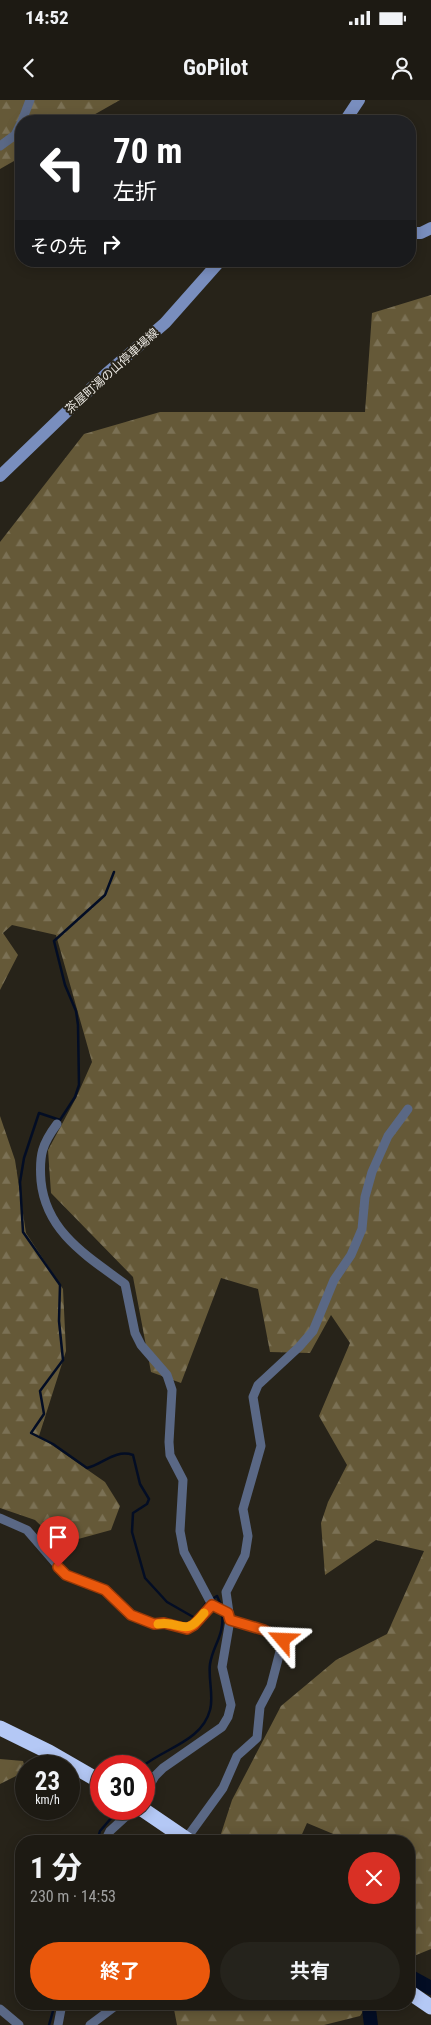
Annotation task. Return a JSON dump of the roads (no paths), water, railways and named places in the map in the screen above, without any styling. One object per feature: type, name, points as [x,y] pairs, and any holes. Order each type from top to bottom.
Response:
[{"type":"highway","points":[[0,1728],[49,1752],[90,1776]]},
{"type":"highway","points":[[155,1818],[178,1835]]},
{"type":"highway","points":[[415,1996],[431,2007]]},
{"type":"main road","points":[[349,115],[359,100]]},
{"type":"main road","points":[[416,233],[422,233],[431,228]]},
{"type":"main road","name":"茶屋町湯の山停車場線","points":[[0,476],[106,374],[165,323],[215,267]]},
{"type":"street","points":[[25,115],[30,100]]},
{"type":"street","points":[[0,146],[15,135]]},
{"type":"street","points":[[155,1776],[222,1727],[228,1717],[231,1705],[222,1667],[219,1609],[245,1555],[248,1536],[243,1509],[261,1446],[253,1397],[258,1385],[300,1347],[313,1331],[334,1280],[351,1255],[362,1229],[372,1172],[388,1136],[408,1110]]},
{"type":"street","points":[[56,1124],[43,1142],[40,1171],[46,1208],[52,1219],[81,1252],[125,1284],[135,1334],[141,1345],[167,1375],[172,1390],[170,1455],[183,1480],[184,1489],[180,1531],[184,1552],[219,1609],[283,1640],[271,1686],[260,1707],[257,1738],[237,1756],[217,1798],[189,1835]]},
{"type":"street","points":[[0,1518],[27,1530],[66,1575],[105,1590],[131,1615],[154,1624],[164,1623],[187,1629],[219,1609]]},
{"type":"street","points":[[108,1835],[122,1820]]},
{"type":"street","points":[[0,2009],[19,2025]]},
{"type":"street","points":[[58,2025],[61,2010]]},
{"type":"street","points":[[90,2025],[110,2010]]},
{"type":"waterway","points":[[114,872],[105,895],[54,941],[65,985],[76,1011],[79,1085],[75,1097],[60,1120],[39,1113],[24,1158],[20,1182],[23,1232],[60,1285],[59,1321],[63,1360],[40,1391],[44,1414],[31,1433],[53,1444],[87,1468],[115,1455],[133,1455],[140,1484],[149,1499],[147,1504],[133,1513],[132,1532],[145,1578],[167,1602],[195,1618],[207,1602],[217,1596],[222,1607]]},
{"type":"waterway","points":[[155,1758],[191,1737],[206,1721],[211,1705],[210,1664],[222,1627],[222,1612]]},
{"type":"waterway","points":[[99,1835],[110,1820]]},
{"type":"waterway","points":[[415,1979],[431,1988]]},
{"type":"waterway","points":[[49,2025],[53,2010]]},
{"type":"waterway","points":[[369,2010],[371,2025]]}]
